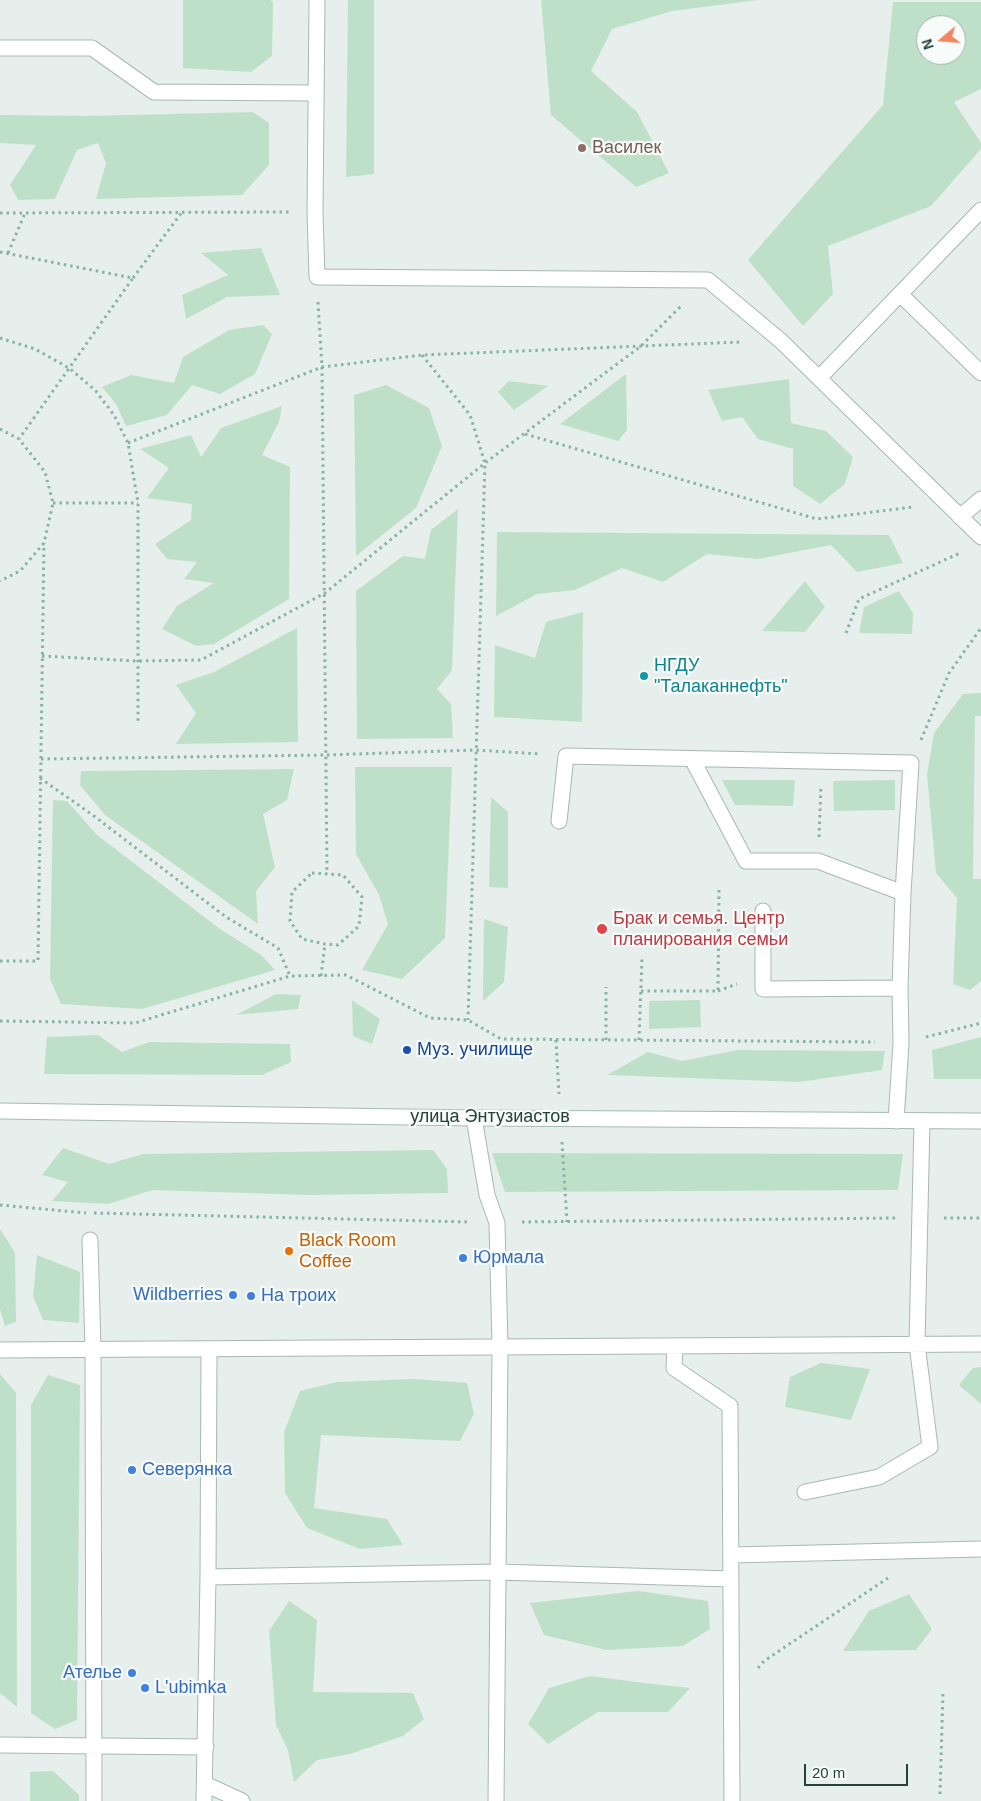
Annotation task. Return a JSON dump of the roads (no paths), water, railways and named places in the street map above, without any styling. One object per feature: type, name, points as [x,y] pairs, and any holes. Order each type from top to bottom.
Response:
[{"type":"main road","points":[[317,0],[316,277],[708,280],[781,341],[981,537]]},
{"type":"main road","points":[[0,48],[92,48],[154,92],[316,93]]},
{"type":"main road","points":[[819,378],[981,210]]},
{"type":"main road","points":[[900,294],[981,373]]},
{"type":"main road","points":[[960,517],[981,498]]},
{"type":"main road","points":[[559,821],[566,756],[911,763],[903,893],[900,1043],[896,1121]]},
{"type":"main road","points":[[692,760],[746,862],[818,861],[903,893]]},
{"type":"main road","points":[[763,911],[763,988],[900,988]]},
{"type":"main road","name":"улица Энтузиастов","points":[[0,1112],[981,1122]]},
{"type":"main road","points":[[474,1118],[487,1194],[497,1223],[500,1347],[496,1801]]},
{"type":"main road","points":[[805,1492],[880,1477],[930,1447],[917,1344],[922,1121]]},
{"type":"main road","points":[[90,1240],[93,1350],[94,1801]]},
{"type":"main road","points":[[0,1350],[981,1344]]},
{"type":"main road","points":[[675,1346],[674,1368],[730,1406],[732,1801]]},
{"type":"main road","points":[[204,1801],[208,1576],[209,1349]]},
{"type":"main road","points":[[731,1555],[981,1549]]},
{"type":"main road","points":[[208,1576],[498,1572],[731,1579]]},
{"type":"main road","points":[[0,1745],[206,1747]]},
{"type":"main road","points":[[205,1784],[242,1801]]},
{"type":"place","name":"Василек","points":[[582,148]]},
{"type":"place","name":"НГДУ \"Талаканнефть\"","points":[[644,676]]},
{"type":"place","name":"Брак и семья. Центр планирования семьи","points":[[602,929]]},
{"type":"place","name":"Муз. училище","points":[[407,1050]]},
{"type":"place","name":"Black Room Coffee","points":[[289,1251]]},
{"type":"place","name":"Юрмала","points":[[463,1258]]},
{"type":"place","name":"Wildberries","points":[[233,1295]]},
{"type":"place","name":"На троих","points":[[251,1296]]},
{"type":"place","name":"Северянка","points":[[132,1470]]},
{"type":"place","name":"Ателье","points":[[132,1673]]},
{"type":"place","name":"L'ubimka","points":[[145,1688]]}]
